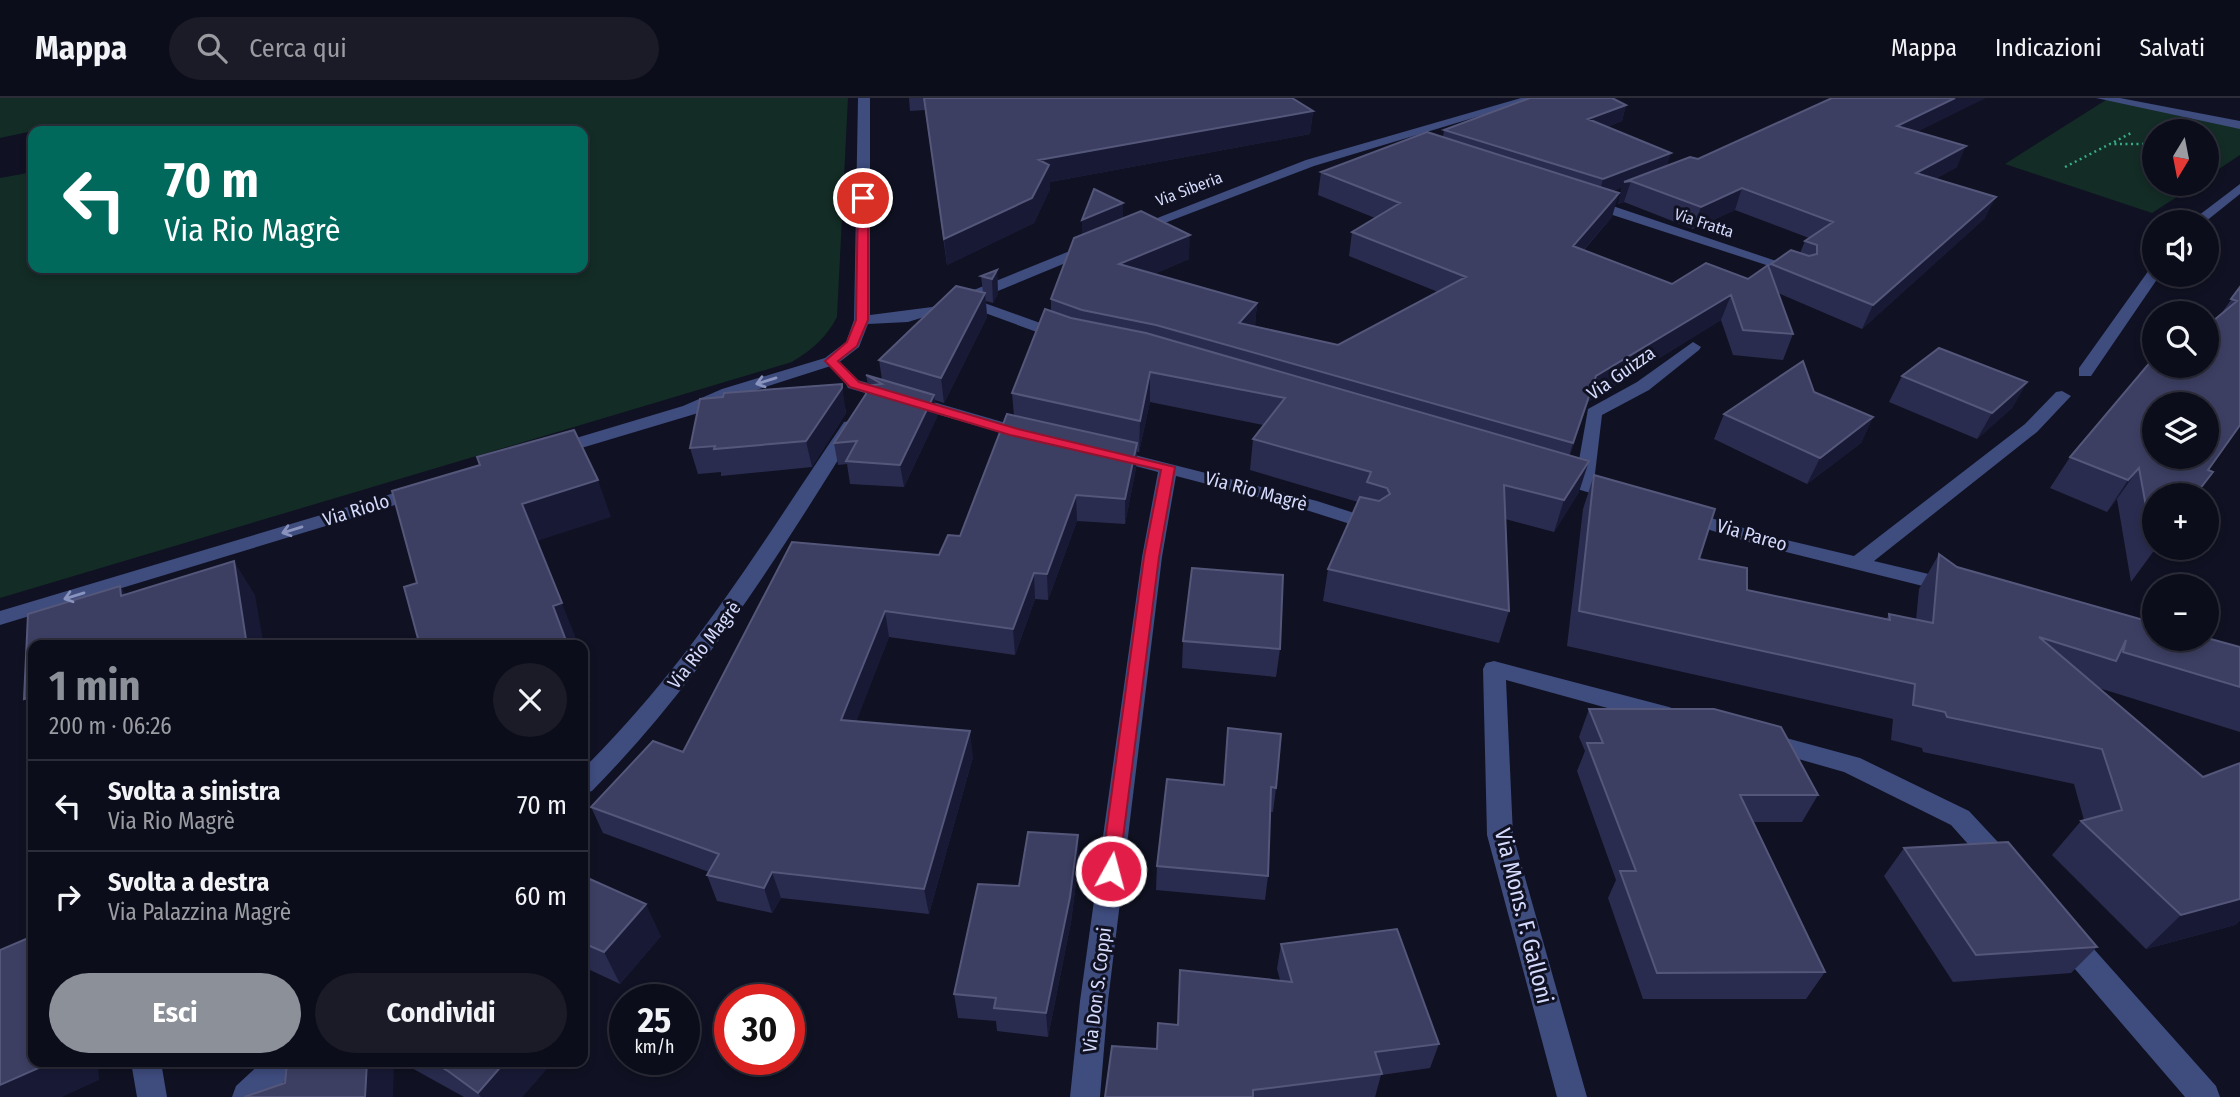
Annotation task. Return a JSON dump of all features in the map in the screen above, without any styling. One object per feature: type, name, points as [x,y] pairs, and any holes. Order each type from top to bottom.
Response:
[{"type":"street","points":[[530,458],[689,410],[728,393],[831,361],[853,344],[862,320],[864,98]]},
{"type":"street","name":"Via Siberia","points":[[862,320],[908,317],[962,300],[1206,200],[1392,138],[1533,98]]},
{"type":"street","points":[[2102,98],[2240,125]]},
{"type":"street","points":[[1392,138],[1416,145]]},
{"type":"street","points":[[2212,210],[2240,188]]},
{"type":"street","points":[[1597,205],[1623,195]]},
{"type":"street","name":"Via Fratta","points":[[1572,196],[1801,272]]},
{"type":"street","points":[[2085,372],[2145,287]]},
{"type":"street","points":[[962,300],[1078,342]]},
{"type":"street","name":"Via Guizza","points":[[1584,485],[1594,413],[1643,386],[1693,346]]},
{"type":"street","points":[[831,361],[854,384],[1040,438]]},
{"type":"street","name":"Via Rio Magrè","points":[[588,779],[621,748],[733,611],[858,414],[861,397],[854,384]]},
{"type":"street","points":[[1858,562],[2031,428],[2062,396]]},
{"type":"street","name":"Via Rio Magrè","points":[[1091,449],[1168,467],[1372,525]]},
{"type":"street","name":"Via Don S. Coppi","points":[[1085,1097],[1094,1001],[1152,557],[1168,467]]},
{"type":"street","points":[[1534,470],[1636,501]]},
{"type":"street","name":"Via Riolo","points":[[0,618],[437,486]]},
{"type":"street","name":"Via Pareo","points":[[1662,509],[1765,541],[1976,593]]},
{"type":"street","name":"Via Mons. F. Galloni","points":[[1572,1097],[1500,835],[1494,669],[1692,722]]},
{"type":"street","points":[[1745,736],[1851,765],[1960,818],[2016,880]]},
{"type":"street","points":[[2052,921],[2205,1097]]},
{"type":"street","points":[[147,1067],[152,1097]]},
{"type":"street","points":[[247,1097],[278,1067]]},
{"type":"path","points":[[2065,167],[2110,144],[2142,144]]},
{"type":"green space","points":[[0,98],[848,98],[837,317],[818,342],[792,362],[0,598],[0,178],[28,173],[28,273],[588,273],[588,126],[28,126],[28,132],[0,138]]},
{"type":"green space","points":[[2109,98],[2201,119],[2142,119],[2142,196],[2178,196],[2157,210],[2143,210],[2005,164]]},
{"type":"green space","points":[[2219,123],[2240,128],[2240,155],[2219,169]]},
{"type":"building","points":[[924,98],[1292,98],[1313,111],[1039,160],[1049,165],[1032,198],[944,239]]},
{"type":"building","points":[[1530,98],[1612,98],[1626,105],[1588,119],[1671,153],[1603,179],[1444,130]]},
{"type":"building","points":[[1832,98],[1955,98],[1897,126],[1966,146],[1916,173],[1996,197],[1873,305],[1771,264],[1791,250],[1809,256],[1817,254],[1817,245],[1805,241],[1833,222],[1742,188],[1701,207],[1631,181],[1624,182],[1690,157],[1698,159]]},
{"type":"building","points":[[1427,132],[1619,193],[1573,246],[1672,284],[1706,263],[1748,279],[1768,265],[1793,334],[1743,330],[1731,295],[1596,376],[1573,443],[1156,325],[1082,310],[1051,299],[1074,238],[1141,211],[1190,235],[1119,264],[1257,303],[1239,323],[1338,345],[1466,277],[1352,232],[1400,203],[1321,172]]},
{"type":"building","points":[[1094,189],[1123,203],[1082,220]]},
{"type":"building","points":[[997,270],[992,279],[981,276]]},
{"type":"building","points":[[956,286],[985,293],[941,378],[879,360]]},
{"type":"building","points":[[2240,287],[2240,425],[2219,455],[2219,392],[2142,392],[2142,469],[2209,469],[2213,472],[2204,483],[2142,484],[2139,468],[2128,480],[2070,457],[2142,372],[2142,378],[2219,378],[2219,316],[2237,301],[2231,299]]},
{"type":"building","points":[[1045,309],[1071,318],[1146,333],[1589,461],[1564,500],[1504,485],[1509,611],[1328,569],[1360,497],[1379,501],[1390,494],[1387,488],[1367,482],[1371,472],[1253,439],[1285,398],[1150,372],[1140,421],[1012,393]]},
{"type":"building","points":[[1939,348],[2027,382],[1992,413],[1902,376]]},
{"type":"building","points":[[1803,361],[1814,392],[1873,417],[1820,458],[1724,414]]},
{"type":"building","points":[[866,375],[934,395],[900,465],[846,461],[857,441],[834,443],[866,394],[866,386],[882,384]]},
{"type":"building","points":[[842,384],[842,388],[806,441],[714,449],[715,446],[690,448],[700,399],[723,397],[724,393]]},
{"type":"building","points":[[1007,414],[1137,443],[1125,499],[1076,495],[1047,574],[1034,573],[1013,629],[885,611],[841,720],[970,731],[924,889],[772,872],[764,888],[707,875],[719,854],[591,807],[653,741],[683,752],[792,542],[939,555],[948,535],[960,536]]},
{"type":"building","points":[[574,430],[598,480],[522,504],[562,603],[553,606],[566,640],[418,640],[404,587],[417,583],[392,491],[480,465],[477,457]]},
{"type":"building","points":[[1594,475],[1715,509],[1699,559],[1747,568],[1747,590],[1890,620],[1889,614],[1933,623],[1939,554],[1957,567],[2142,620],[2142,651],[2219,651],[2219,641],[2240,647],[2240,687],[2123,652],[2126,640],[2116,661],[2039,637],[2203,777],[2240,763],[2240,899],[2181,915],[2081,821],[2122,810],[2102,749],[1947,717],[1945,712],[1913,705],[1915,684],[1579,611]]},
{"type":"building","points":[[234,561],[246,640],[28,640],[28,698],[24,699],[28,614],[120,586],[121,596]]},
{"type":"building","points":[[1192,568],[1283,575],[1280,649],[1183,641]]},
{"type":"building","points":[[1589,709],[1714,709],[1781,727],[1818,795],[1740,795],[1825,972],[1657,973],[1620,871],[1636,871],[1587,743],[1603,743]]},
{"type":"building","points":[[1228,728],[1281,734],[1276,788],[1271,787],[1268,876],[1157,866],[1167,779],[1224,785]]},
{"type":"building","points":[[1028,832],[1078,835],[1070,897],[1046,1013],[994,1008],[996,998],[954,994],[978,884],[1019,886]]},
{"type":"building","points":[[2008,842],[2097,947],[1976,955],[1904,848]]},
{"type":"building","points":[[588,878],[646,904],[604,952],[588,945]]},
{"type":"building","points":[[1397,929],[1439,1044],[1375,1052],[1382,1074],[1253,1090],[1253,1097],[1105,1097],[1112,1046],[1157,1049],[1158,1023],[1178,1025],[1180,970],[1292,982],[1281,944]]},
{"type":"building","points":[[28,938],[28,1067],[41,1067],[0,1085],[0,950]]},
{"type":"building","points":[[287,1067],[367,1067],[365,1097],[244,1097],[285,1083]]},
{"type":"building","points":[[441,1067],[501,1067],[478,1093]]},
{"type":"route","points":[[863,198],[862,320],[853,344],[831,361],[854,384],[1015,432],[1168,467],[1152,557],[1111,871]]}]
